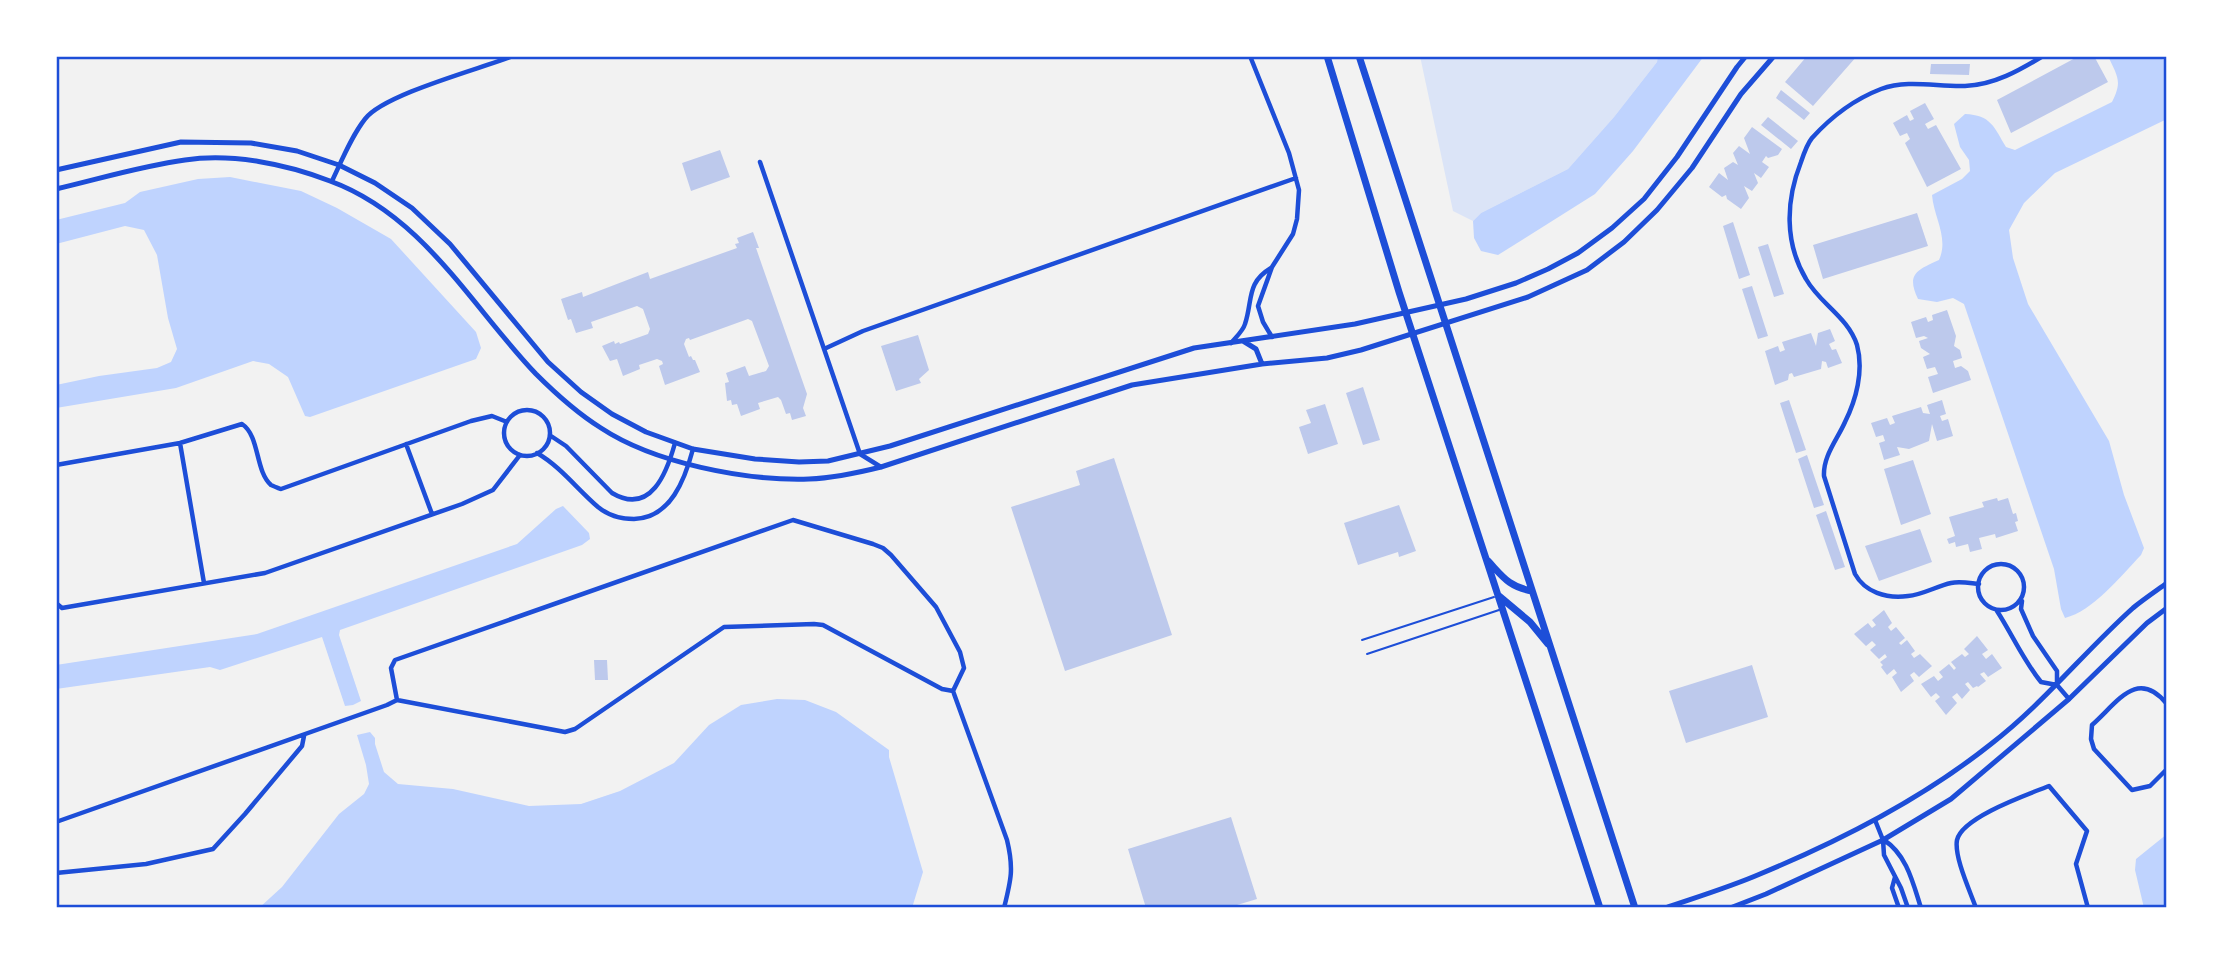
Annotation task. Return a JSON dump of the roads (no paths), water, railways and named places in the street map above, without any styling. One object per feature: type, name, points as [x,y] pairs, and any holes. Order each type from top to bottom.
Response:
[{"type":"highway","points":[[1326,56],[1406,312],[1600,908]]},
{"type":"highway","points":[[1359,56],[1635,908]]},
{"type":"highway","points":[[1487,559],[1510,584],[1532,591]]},
{"type":"highway","points":[[1498,595],[1530,622],[1550,647]]},
{"type":"street","points":[[332,181],[365,119],[383,104],[513,56]]},
{"type":"street","points":[[1250,56],[1289,153],[1299,190],[1293,234],[1272,268],[1258,306],[1272,337]]},
{"type":"street","points":[[56,170],[181,142],[251,143],[297,151],[339,165],[375,183],[412,208],[450,244],[548,362],[581,392],[612,414],[646,432],[693,449],[755,459],[828,461],[890,446],[1194,348],[1355,324],[1439,305],[1516,283],[1548,270],[1578,253],[1612,228],[1644,199],[1677,157],[1746,56]]},
{"type":"street","points":[[56,189],[187,159],[257,162],[290,168],[332,181],[400,221],[438,257],[535,373],[569,405],[602,429],[640,448],[689,465],[757,477],[808,479],[852,475],[881,467],[1132,385],[1262,364],[1326,358],[1362,350],[1528,296],[1587,270],[1624,242],[1657,210],[1692,168],[1741,94],[1774,56]]},
{"type":"street","points":[[1979,584],[1953,582],[1908,596],[1887,595],[1861,585],[1854,574],[1824,476],[1824,466],[1846,421],[1858,386],[1857,346],[1843,319],[1812,289],[1805,278],[1795,254],[1788,212],[1794,180],[1812,139],[1846,107],[1861,98],[1907,83],[1967,86],[1983,83],[2001,78],[2043,56]]},
{"type":"street","points":[[760,162],[860,454],[881,467]]},
{"type":"street","points":[[824,349],[876,326],[1296,178]]},
{"type":"street","points":[[1231,343],[1245,323],[1251,292],[1257,279],[1272,268]]},
{"type":"street","points":[[1243,341],[1256,349],[1262,364]]},
{"type":"street","points":[[528,411],[538,412],[547,419],[551,436],[548,443],[537,453],[520,455],[511,451],[503,437],[507,422],[519,412],[528,411]]},
{"type":"street","points":[[56,465],[180,443],[237,425],[246,426],[265,476],[271,485],[281,489],[492,416],[507,422]]},
{"type":"street","points":[[551,436],[566,446],[612,493],[631,500],[657,488],[671,459],[675,443]]},
{"type":"street","points":[[180,443],[204,583]]},
{"type":"street","points":[[406,444],[432,514]]},
{"type":"street","points":[[537,453],[551,461],[599,508],[612,516],[640,519],[665,507],[682,482],[693,449]]},
{"type":"street","points":[[56,603],[62,608],[265,573],[494,490],[520,455]]},
{"type":"street","points":[[397,699],[391,668],[395,660],[793,520],[873,544],[891,555],[936,607],[960,652],[964,668],[953,691],[1011,857],[1012,871],[1004,908]]},
{"type":"street","points":[[2023,594],[2015,606],[2008,610],[1996,610],[1981,599],[1979,584],[1985,571],[1998,564],[2019,572],[2023,579],[2023,594],[2021,609],[2024,618],[2057,671],[2057,685],[2068,699]]},
{"type":"street","points":[[1665,908],[1758,875],[1875,820],[1939,783],[1992,744],[2057,685],[2133,608],[2167,583]]},
{"type":"street","points":[[1730,908],[1883,839],[1951,799],[2068,699],[2167,608]]},
{"type":"street","points":[[1996,610],[2011,638],[2041,682],[2057,685]]},
{"type":"street","points":[[56,822],[304,735],[397,699],[565,732],[575,729],[724,626],[823,625],[942,689],[953,691]]},
{"type":"street","points":[[2167,704],[2157,692],[2147,687],[2133,689],[2092,725],[2091,739],[2094,749],[2132,790],[2150,786],[2167,769]]},
{"type":"street","points":[[56,873],[146,864],[213,849],[302,746],[304,735]]},
{"type":"street","points":[[1976,908],[1958,855],[1956,842],[1960,833],[1992,809],[2049,786],[2087,831],[2076,864],[2088,908]]},
{"type":"street","points":[[1875,820],[1883,839],[1884,855],[1908,908],[1920,905],[1910,875],[1896,848],[1883,839]]},
{"type":"street","points":[[1895,876],[1892,888],[1899,908]]},
{"type":"lane","points":[[1362,640],[1498,595]]},
{"type":"lane","points":[[1367,654],[1503,608]]},
{"type":"water","points":[[1658,56],[1704,56],[1633,151],[1595,194],[1498,255],[1481,251],[1474,238],[1473,221],[1481,213],[1568,169],[1614,117],[1657,62]]},
{"type":"water","points":[[2108,56],[2154,56],[2167,61],[2167,119],[2055,173],[2024,203],[2009,230],[2013,258],[2028,304],[2109,441],[2124,495],[2144,548],[2141,555],[2096,601],[2065,618],[2054,569],[1964,304],[1953,298],[1937,302],[1918,299],[1913,284],[1916,274],[1939,260],[1942,252],[1942,236],[1932,195],[1962,179],[1970,171],[1969,160],[1960,147],[1954,124],[1965,114],[1981,117],[1991,123],[2006,147],[2015,150],[2112,102],[2118,83]]},
{"type":"water","points":[[230,177],[301,191],[391,239],[476,332],[481,348],[476,359],[310,417],[305,416],[288,377],[269,364],[253,361],[176,388],[56,408],[56,385],[157,368],[171,362],[177,349],[168,318],[157,255],[144,230],[125,226],[56,244],[56,220],[125,203],[140,192],[198,179]]},
{"type":"water","points":[[563,506],[589,533],[590,539],[582,545],[340,630],[339,635],[361,701],[353,705],[345,706],[322,637],[220,670],[210,667],[56,689],[56,665],[257,634],[517,544],[556,509]]},
{"type":"water","points":[[777,699],[805,700],[836,712],[889,750],[923,872],[912,908],[259,908],[282,887],[339,814],[364,794],[369,784],[357,735],[370,732],[375,738],[384,772],[398,784],[453,789],[529,806],[581,804],[620,791],[674,763],[709,725],[741,705]]},
{"type":"water","points":[[2167,834],[2167,908],[2144,908],[2135,870],[2136,859]]}]
